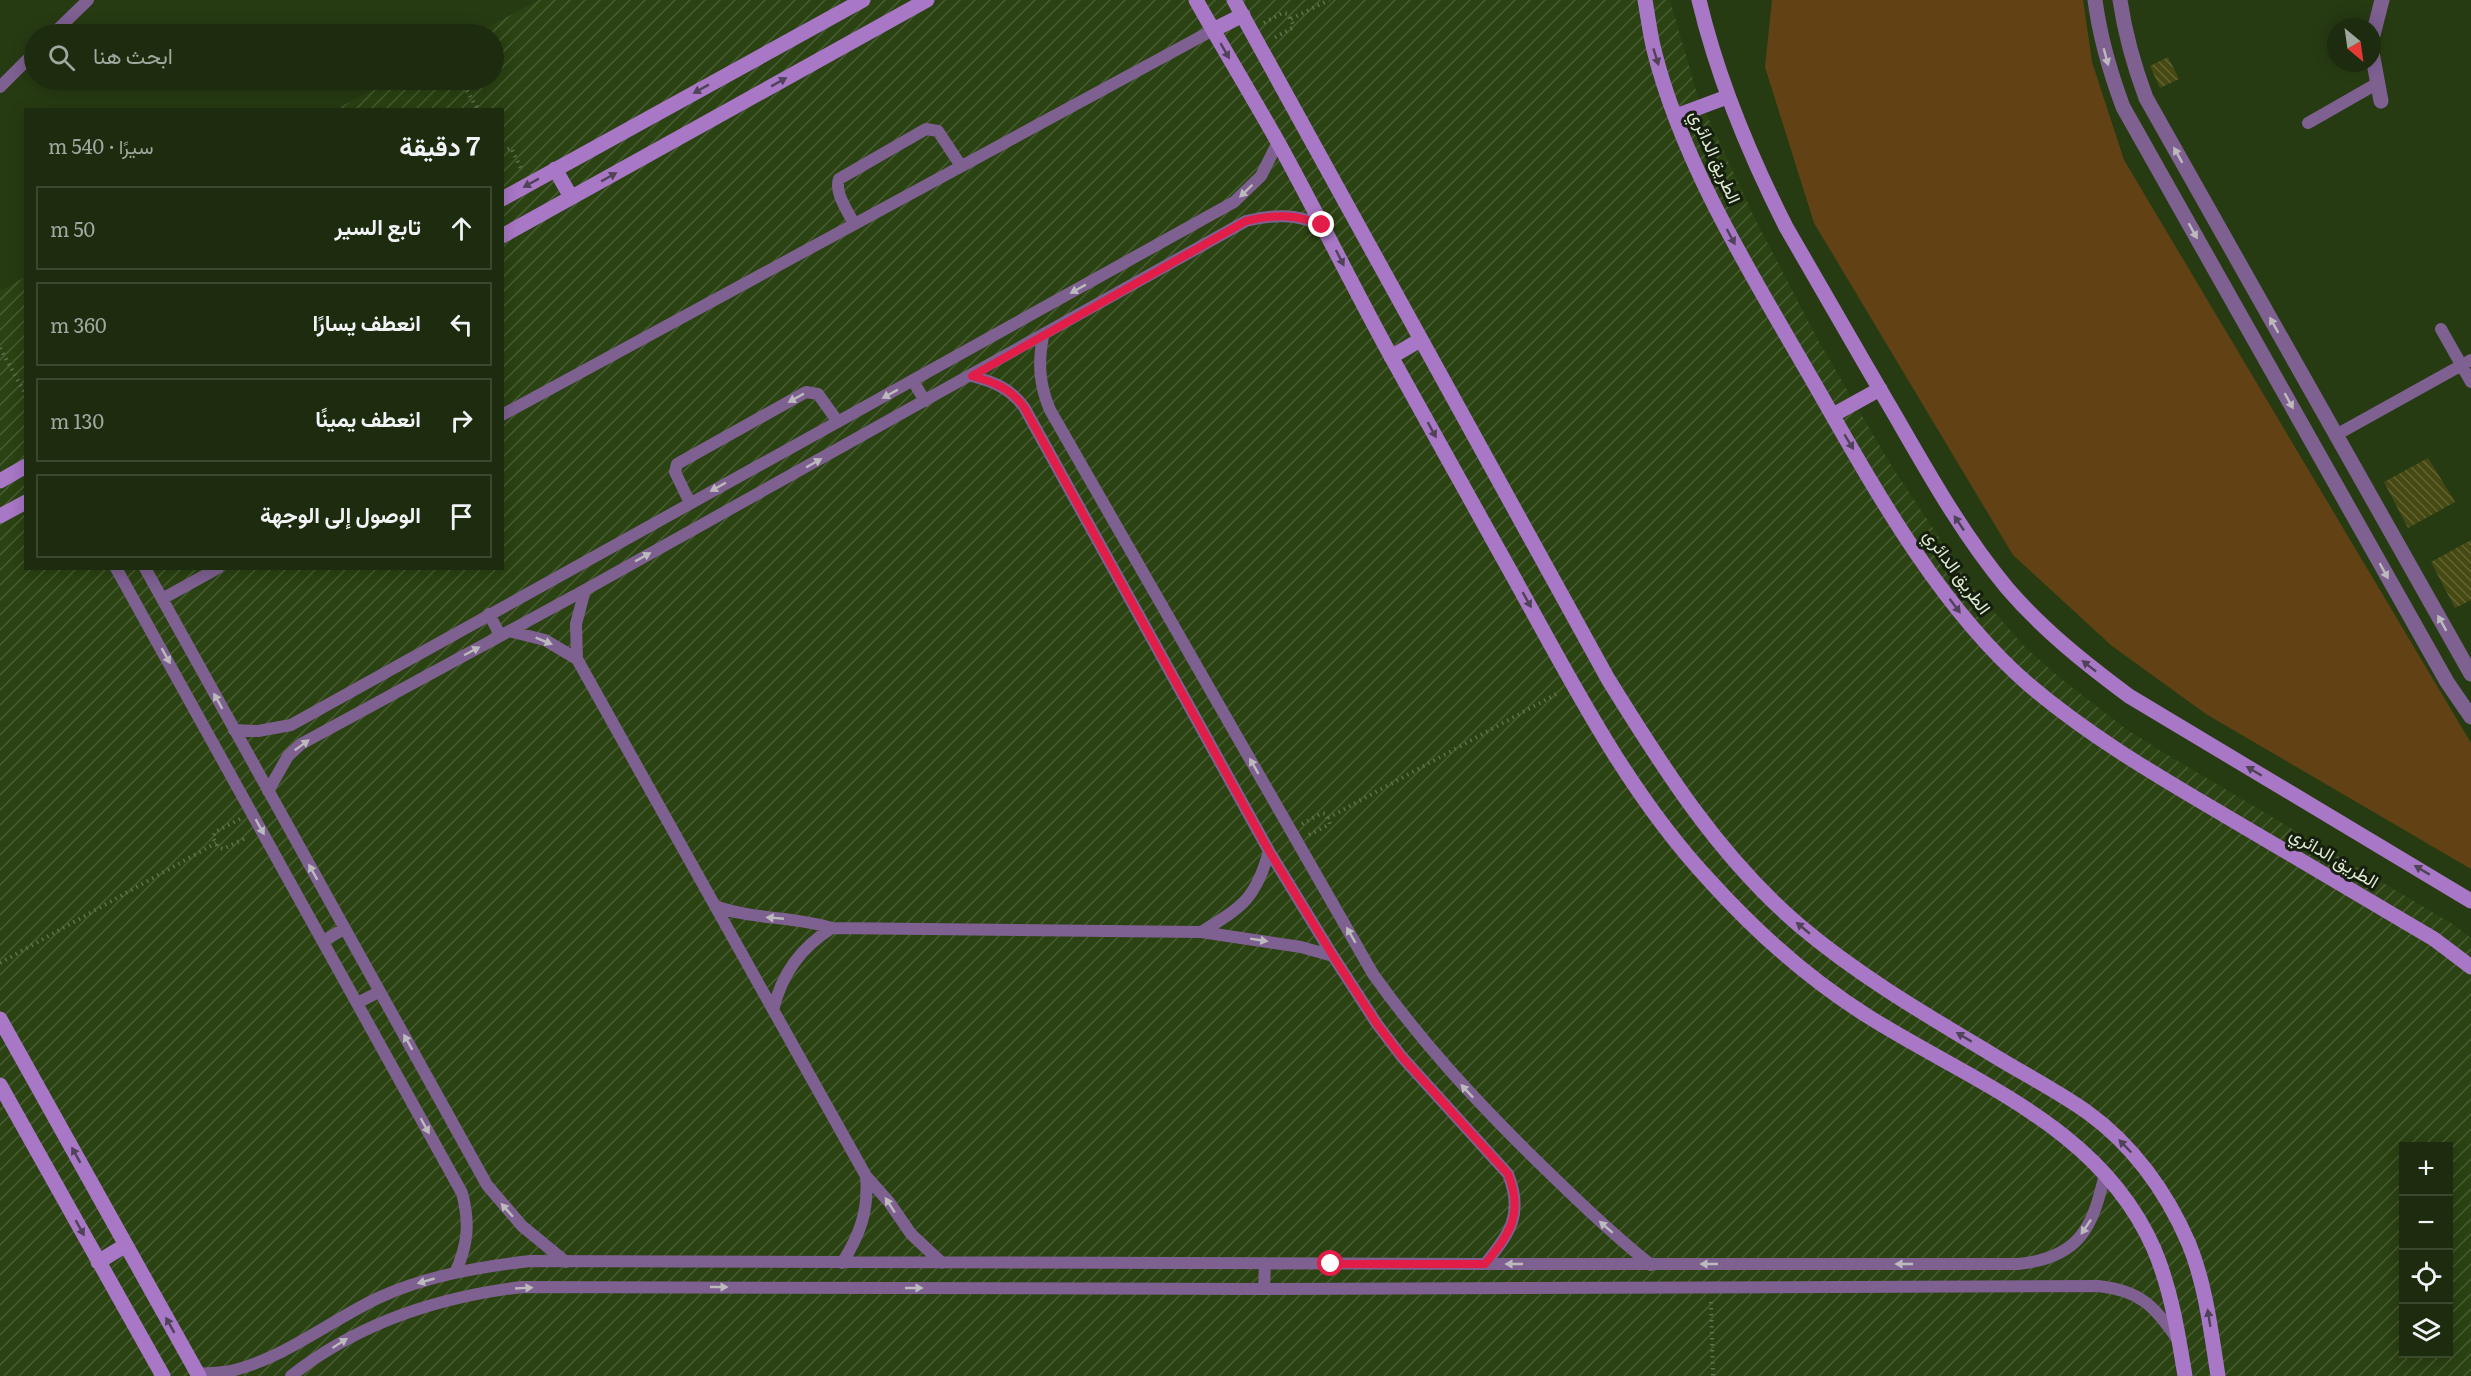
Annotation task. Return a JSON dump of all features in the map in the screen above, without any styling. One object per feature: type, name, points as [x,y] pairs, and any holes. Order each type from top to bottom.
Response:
[{"type":"street","points":[[504,198],[863,0]]},
{"type":"street","points":[[504,235],[927,0]]},
{"type":"street","points":[[1196,0],[1278,142],[1391,357],[1574,685],[1632,781],[1672,838],[1744,916],[1785,954],[1867,1016],[2012,1098],[2067,1137],[2105,1173],[2140,1222],[2154,1249],[2164,1277],[2180,1343],[2185,1376]]},
{"type":"street","points":[[1234,0],[1608,679],[1659,762],[1690,806],[1723,848],[1760,888],[1799,925],[1842,959],[1888,991],[2086,1112],[2129,1150],[2164,1195],[2182,1229],[2199,1273],[2206,1301],[2218,1376]]},
{"type":"street","name":"الطريق الدائري","points":[[1645,0],[1654,51],[1676,116],[1716,209],[1833,415],[1900,526],[1957,610],[2025,682],[2063,714],[2104,743],[2434,939],[2471,967]]},
{"type":"street","name":"الطريق الدائري","points":[[1699,0],[1727,97],[1786,228],[1945,502],[1975,547],[2016,597],[2086,664],[2129,696],[2471,901]]},
{"type":"street","points":[[2095,0],[2102,43],[2123,108],[2447,682],[2471,717]]},
{"type":"street","points":[[2120,0],[2124,30],[2133,65],[2146,98],[2471,674]]},
{"type":"street","points":[[2377,18],[2382,0]]},
{"type":"street","points":[[1213,30],[1243,15]]},
{"type":"street","points":[[2376,72],[2381,101]]},
{"type":"street","points":[[1676,116],[1727,97]]},
{"type":"street","points":[[555,170],[572,197]]},
{"type":"street","points":[[1391,357],[1420,340]]},
{"type":"street","points":[[1833,415],[1880,389]]},
{"type":"street","points":[[0,481],[24,467]]},
{"type":"street","points":[[0,516],[24,503]]},
{"type":"street","points":[[0,1019],[198,1375]]},
{"type":"street","points":[[2012,1098],[2026,1076]]},
{"type":"street","points":[[0,1085],[163,1376]]},
{"type":"street","points":[[99,1262],[126,1245]]},
{"type":"lane","points":[[63,24],[88,0]]},
{"type":"lane","points":[[504,414],[1213,30]]},
{"type":"lane","points":[[0,87],[24,63]]},
{"type":"lane","points":[[2308,123],[2378,83]]},
{"type":"lane","points":[[854,224],[836,186],[844,173],[926,129],[933,128],[942,135],[961,166]]},
{"type":"lane","points":[[234,730],[258,731],[291,725],[1234,202],[1261,176],[1278,142]]},
{"type":"lane","points":[[268,792],[288,756],[301,744],[972,376],[1246,221],[1265,216],[1285,215],[1304,218],[1322,225]]},
{"type":"lane","points":[[2441,329],[2466,362],[2471,382]]},
{"type":"lane","points":[[1043,336],[1038,361],[1039,378],[1050,410],[1373,974],[1429,1049],[1478,1102],[1578,1201],[1651,1264]]},
{"type":"lane","points":[[2336,435],[2466,362]]},
{"type":"lane","points":[[972,376],[1003,386],[1015,395],[1024,407],[1269,851],[1333,956],[1377,1024],[1402,1057],[1508,1174],[1515,1191],[1516,1209],[1511,1227],[1485,1264]]},
{"type":"lane","points":[[913,381],[925,401]]},
{"type":"lane","points":[[690,502],[675,472],[678,464],[806,392],[818,394],[838,422]]},
{"type":"lane","points":[[117,570],[462,1193],[468,1213],[468,1234],[464,1254],[455,1273]]},
{"type":"lane","points":[[146,570],[488,1185],[522,1226],[566,1262]]},
{"type":"lane","points":[[162,599],[214,570]]},
{"type":"lane","points":[[585,590],[576,624],[577,659],[866,1176],[889,1202],[911,1234],[942,1263]]},
{"type":"lane","points":[[489,614],[504,633],[545,640],[577,659]]},
{"type":"lane","points":[[154,634],[175,623]]},
{"type":"lane","points":[[1201,932],[1242,905],[1249,897],[1263,871],[1269,851]]},
{"type":"lane","points":[[715,906],[752,916],[815,923],[832,928],[1201,932],[1290,945],[1333,956]]},
{"type":"lane","points":[[773,1010],[777,994],[792,964],[815,939],[832,928]]},
{"type":"lane","points":[[323,941],[344,929]]},
{"type":"lane","points":[[357,1003],[379,992]]},
{"type":"lane","points":[[198,1375],[232,1371],[287,1350],[336,1319],[381,1297],[420,1282],[455,1273],[530,1261],[2018,1264],[2043,1261],[2067,1249],[2086,1230],[2098,1206],[2105,1173]]},
{"type":"lane","points":[[842,1263],[861,1230],[866,1212],[866,1176]]},
{"type":"lane","points":[[1264,1289],[1265,1264]]},
{"type":"lane","points":[[291,1376],[346,1338],[387,1319],[477,1292],[522,1287],[1264,1289],[2072,1286],[2120,1288],[2142,1299],[2161,1315],[2180,1343]]},
{"type":"path","points":[[1291,19],[1329,0]]},
{"type":"path","points":[[1251,30],[1285,12],[1291,19],[1292,28],[1260,45]]},
{"type":"path","points":[[467,90],[477,108]]},
{"type":"path","points":[[504,150],[512,149],[529,184]]},
{"type":"path","points":[[0,348],[24,391]]},
{"type":"path","points":[[1328,818],[1574,685]]},
{"type":"path","points":[[252,813],[213,833],[216,843],[220,849],[225,849],[262,830]]},
{"type":"path","points":[[1290,830],[1322,813],[1326,814],[1329,825],[1297,842]]},
{"type":"path","points":[[0,963],[216,843]]},
{"type":"path","points":[[1710,1287],[1713,1376]]},
{"type":"shaded area","points":[[539,0],[1670,0],[1697,94],[1756,221],[1818,340],[1892,467],[1973,588],[2025,647],[2060,678],[2126,729],[2454,925],[2471,938],[2471,1376],[0,1376],[0,291],[24,278],[24,570],[504,570],[504,108],[338,108],[373,90],[504,90],[504,24],[494,24]]},
{"type":"shaded area","points":[[1772,0],[2083,0],[2092,62],[2124,160],[2471,743],[2471,869],[2206,714],[2112,646],[2013,555],[1814,223],[1765,67]]},
{"type":"building","points":[[2168,57],[2179,79],[2160,88],[2150,66]]},
{"type":"building","points":[[2428,458],[2455,502],[2408,528],[2384,482]]},
{"type":"building","points":[[2471,540],[2471,600],[2455,608],[2431,562]]},
{"type":"route","points":[[1322,225],[1304,218],[1285,215],[1265,216],[1246,221],[972,376],[1003,386],[1015,395],[1024,407],[1269,851],[1333,956],[1377,1024],[1402,1057],[1508,1174],[1515,1191],[1516,1209],[1511,1227],[1502,1243],[1485,1264],[1331,1264]]}]
